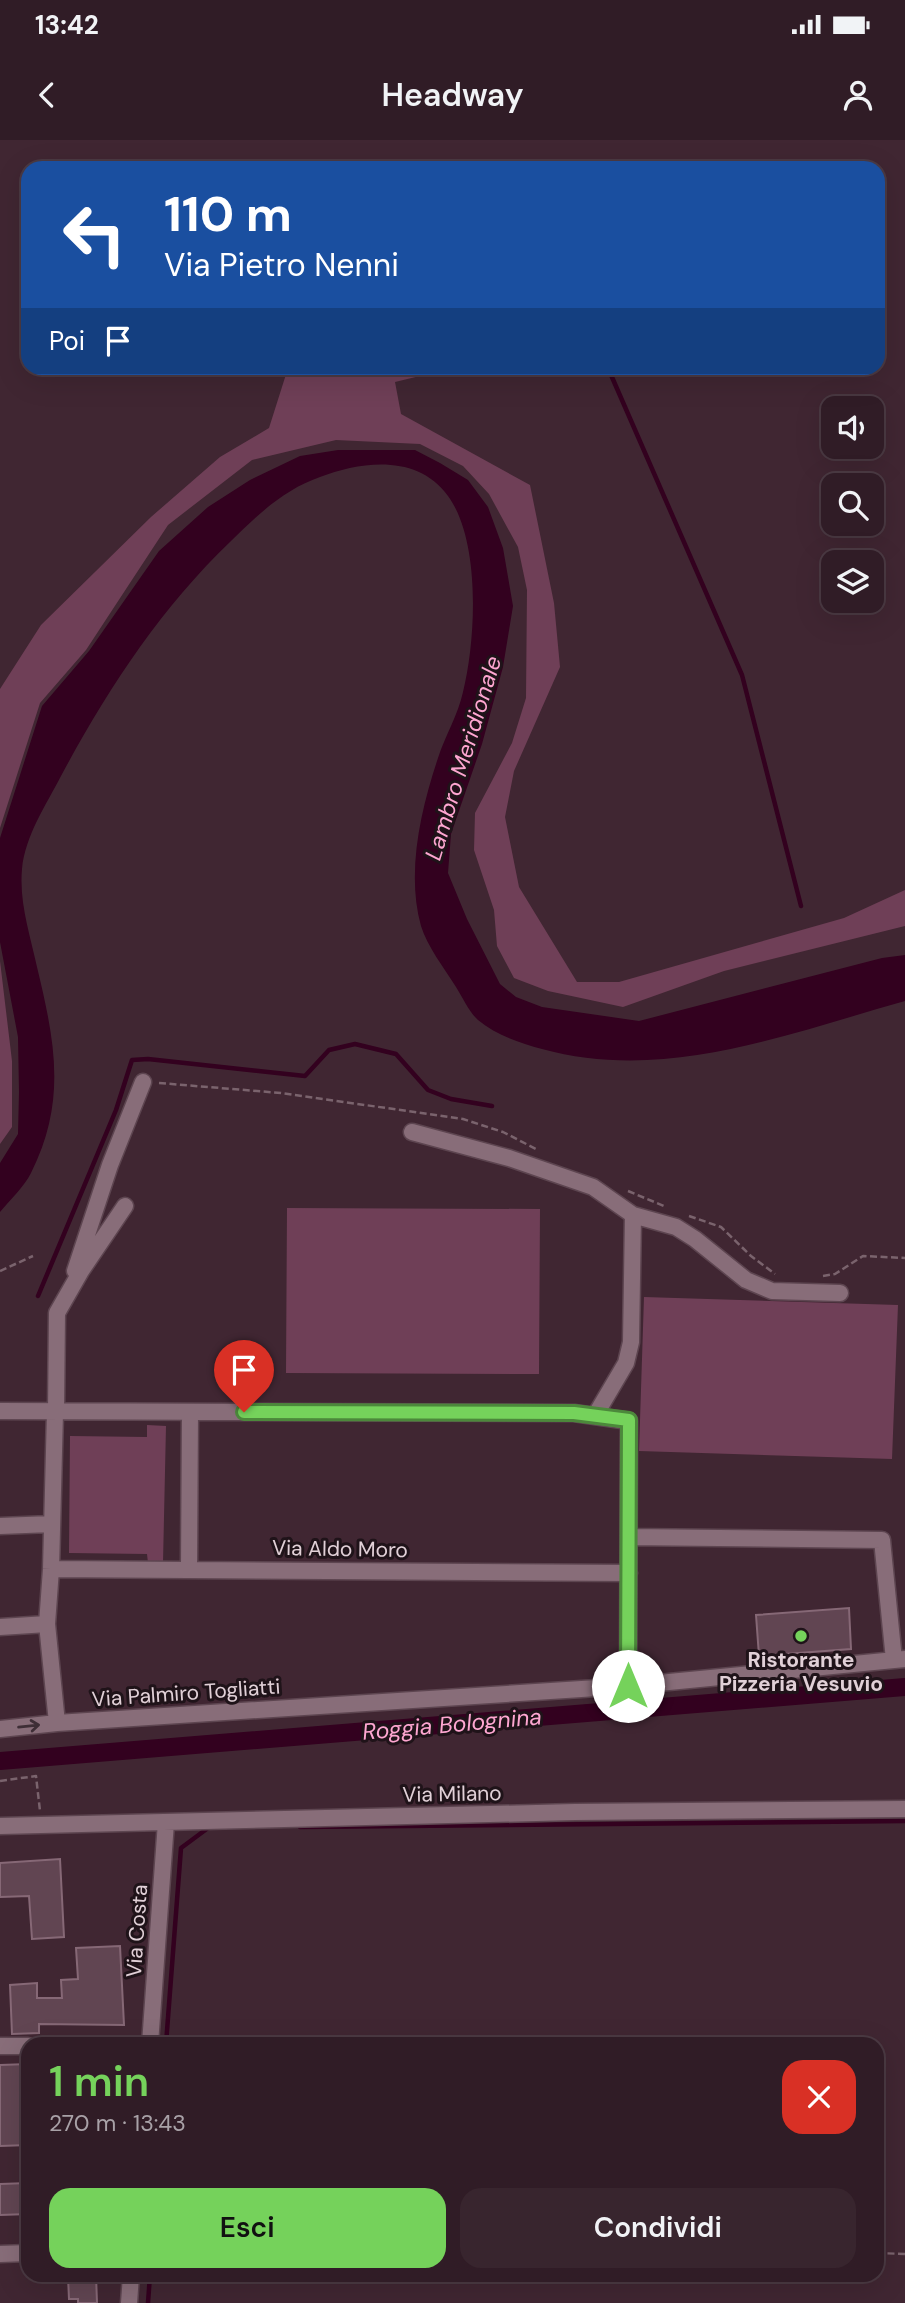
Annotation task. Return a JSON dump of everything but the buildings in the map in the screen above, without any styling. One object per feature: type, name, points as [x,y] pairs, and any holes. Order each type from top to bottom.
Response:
[{"type":"street","points":[[70,1290],[110,1165],[143,1082]]},
{"type":"street","points":[[412,1132],[509,1158],[593,1187],[633,1215],[676,1227],[746,1280],[772,1291],[841,1293]]},
{"type":"street","points":[[57,1723],[47,1624],[51,1569],[57,1313],[125,1206]]},
{"type":"street","points":[[596,1414],[626,1363],[631,1342],[633,1215]]},
{"type":"street","points":[[0,1411],[596,1414],[629,1420],[628,1686]]},
{"type":"street","points":[[189,1568],[190,1412]]},
{"type":"street","points":[[0,1526],[51,1524]]},
{"type":"street","points":[[629,1537],[882,1539],[899,1660]]},
{"type":"street","name":"Via Aldo Moro","points":[[51,1569],[629,1573]]},
{"type":"street","points":[[0,1627],[47,1624]]},
{"type":"street","name":"Via Palmiro Togliatti","points":[[0,1729],[628,1686],[899,1660]]},
{"type":"street","name":"Via Milano","points":[[0,1826],[562,1812],[905,1809]]},
{"type":"street","name":"Via Costa","points":[[151,2037],[166,1822]]},
{"type":"street","points":[[0,2046],[21,2046]]},
{"type":"street","points":[[0,2254],[21,2253]]},
{"type":"street","points":[[128,2303],[130,2282]]},
{"type":"path","points":[[0,1272],[33,1256]]},
{"type":"path","points":[[0,1781],[36,1776],[42,1825]]},
{"type":"path","points":[[884,2253],[905,2254]]},
{"type":"shaded area","points":[[286,375],[424,375],[395,382],[401,414],[530,485],[554,603],[560,667],[514,771],[505,817],[519,887],[577,982],[619,982],[844,918],[905,890],[905,926],[724,971],[623,1007],[548,991],[514,978],[497,946],[494,910],[474,850],[475,813],[512,743],[526,698],[527,590],[518,547],[489,494],[463,466],[420,444],[336,440],[252,460],[168,525],[86,650],[40,703],[0,828],[0,689],[41,625],[151,517],[220,457],[269,428]]},
{"type":"shaded area","points":[[0,961],[12,1061],[12,1127],[0,1144]]},
{"type":"shaded area","points":[[287,1208],[540,1209],[539,1374],[286,1373]]},
{"type":"shaded area","points":[[644,1297],[898,1305],[892,1459],[639,1451]]},
{"type":"shaded area","points":[[147,1425],[166,1426],[163,1563],[148,1563],[147,1554],[69,1553],[70,1436],[147,1437]]},
{"type":"water","name":"Lambro Meridionale","points":[[338,450],[415,450],[440,463],[468,480],[488,507],[503,548],[513,606],[503,667],[482,744],[451,834],[448,873],[467,919],[500,984],[516,997],[542,1007],[639,1021],[882,958],[905,955],[905,1001],[771,1040],[680,1057],[634,1060],[588,1058],[542,1049],[509,1038],[478,1020],[427,941],[421,926],[415,884],[421,819],[441,750],[461,701],[471,646],[473,591],[466,538],[459,515],[436,482],[405,467],[354,467],[307,482],[283,496],[251,522],[205,567],[158,623],[116,682],[37,821],[27,845],[21,882],[53,1046],[53,1096],[50,1121],[31,1173],[0,1212],[0,1163],[18,1134],[19,1092],[18,1037],[0,942],[0,838],[42,706],[89,651],[159,551],[208,507],[250,480],[300,456]]},
{"type":"waterway","points":[[611,375],[742,675],[801,906]]},
{"type":"waterway","points":[[38,1296],[116,1110],[132,1060],[148,1059],[305,1076],[329,1050],[355,1044],[396,1054],[428,1090],[451,1099],[492,1106]]},
{"type":"waterway","name":"Roggia Bolognina","points":[[0,1761],[905,1687]]},
{"type":"waterway","points":[[300,1827],[905,1821]]},
{"type":"waterway","points":[[167,2037],[181,1848],[208,1828]]},
{"type":"waterway","points":[[148,2303],[150,2282]]},
{"type":"place","name":"Ristorante Pizzeria Vesuvio","points":[[801,1636]]},
{"type":"route","points":[[244,1412],[574,1413],[629,1420],[628,1686]]}]
